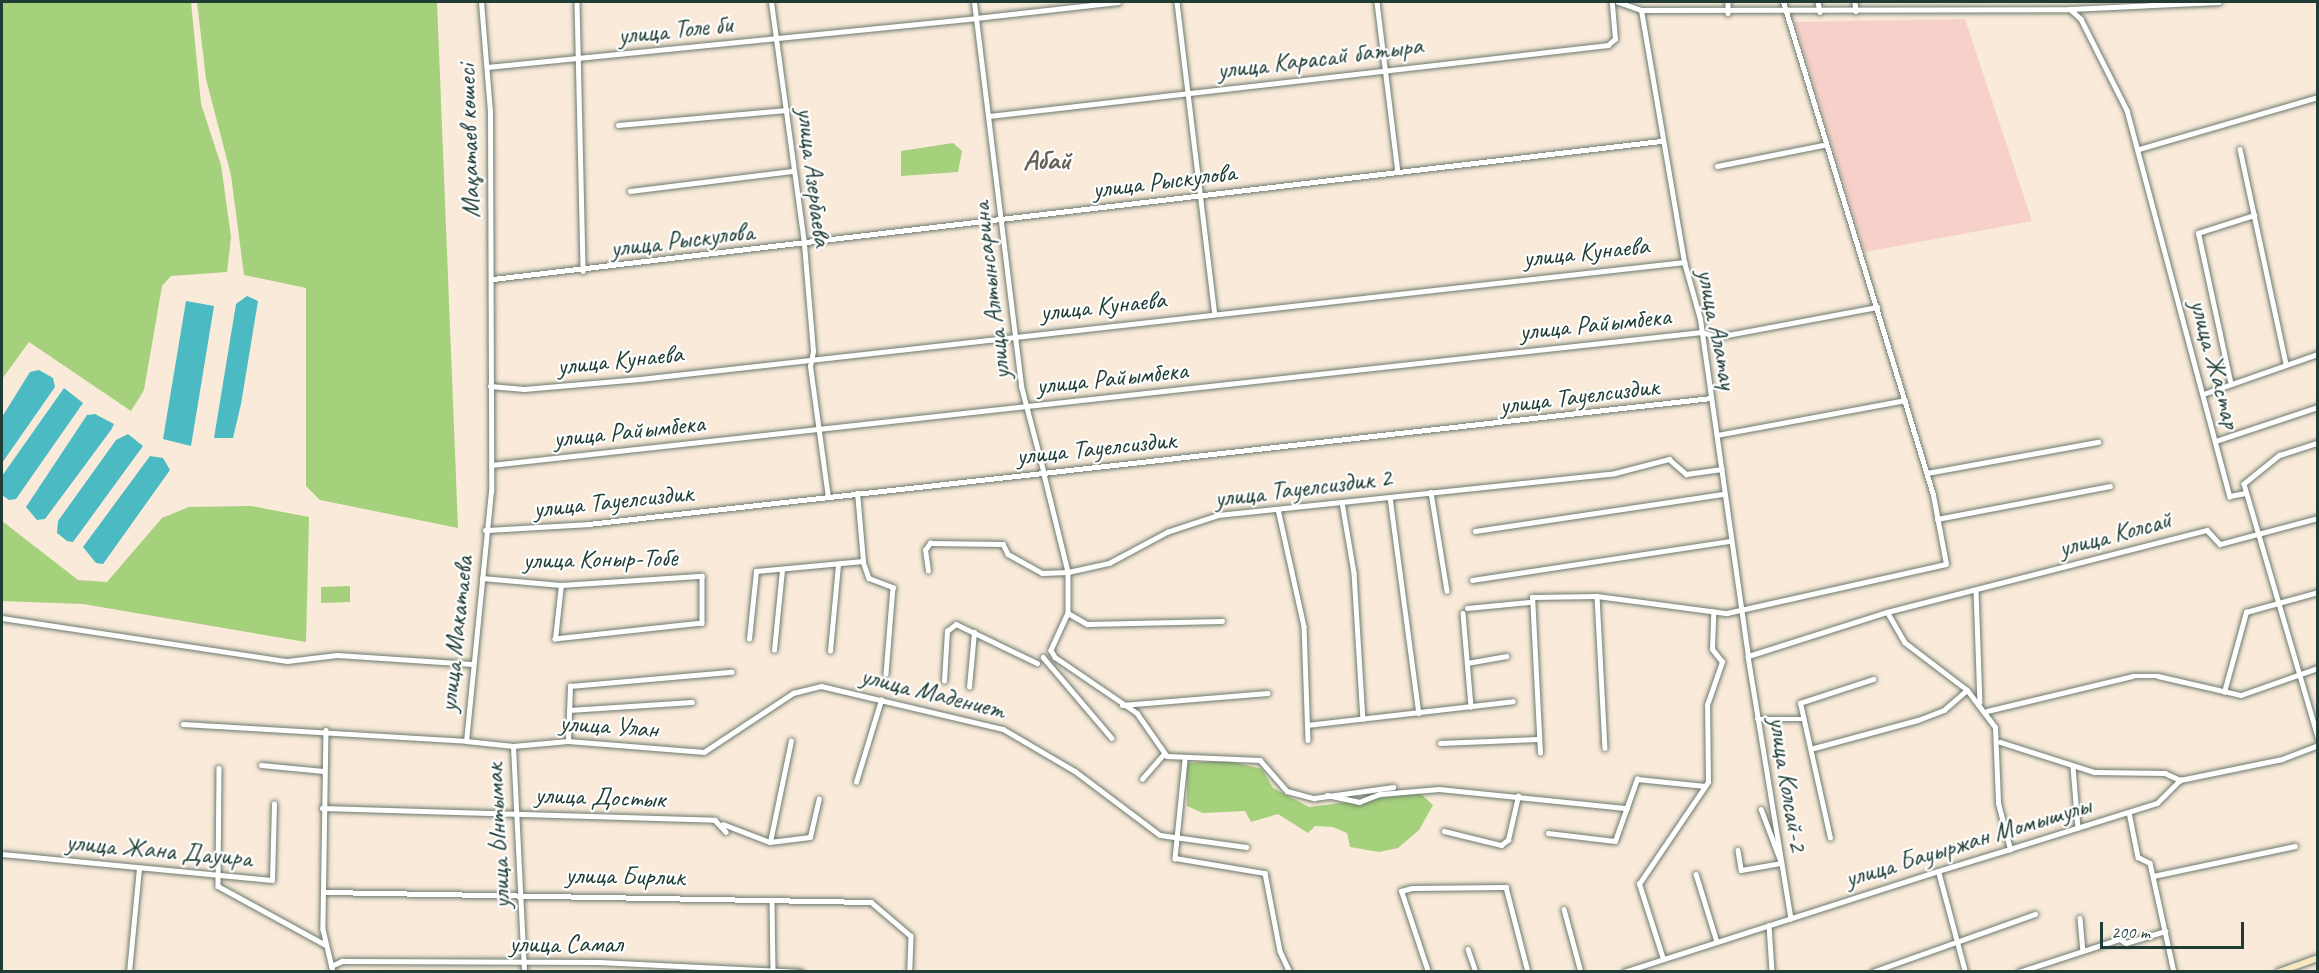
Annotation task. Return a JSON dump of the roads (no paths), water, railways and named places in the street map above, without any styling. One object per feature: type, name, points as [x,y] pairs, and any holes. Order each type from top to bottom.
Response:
[{"type":"main road","points":[[2279,972],[2318,958]]},
{"type":"street","name":"Мақатаев көшесі","points":[[481,2],[487,67],[493,279],[490,386]]},
{"type":"street","points":[[577,2],[581,59],[583,271]]},
{"type":"street","name":"улица Азербаева","points":[[771,2],[804,244],[812,357],[828,496]]},
{"type":"street","name":"улица Алтынсарина","points":[[974,2],[1026,408],[1068,572],[1068,613]]},
{"type":"street","name":"улица Толе би","points":[[487,67],[1118,2]]},
{"type":"street","points":[[1178,2],[1191,94],[1215,314]]},
{"type":"street","points":[[1377,2],[1398,172]]},
{"type":"street","name":"улица Карасай батыра","points":[[989,116],[1613,43],[1612,2]]},
{"type":"street","points":[[1618,2],[1641,10],[1728,13],[2070,9],[2219,2]]},
{"type":"street","points":[[1728,2],[1728,13]]},
{"type":"street","points":[[1540,753],[1538,675],[1529,602],[1532,597],[1597,596],[1713,612],[1742,610],[1946,564],[1927,473],[1877,307],[1823,145],[1783,2]]},
{"type":"street","points":[[1818,2],[1820,12]]},
{"type":"street","points":[[1855,2],[1856,11]]},
{"type":"street","points":[[1923,2],[1925,10]]},
{"type":"street","points":[[1989,2],[1991,9]]},
{"type":"street","points":[[2053,2],[2054,8]]},
{"type":"street","name":"улица Жастар","points":[[2070,9],[2081,19],[2106,67],[2139,149],[2206,393],[2230,496],[2245,493]]},
{"type":"street","name":"улица Алатау","points":[[1641,10],[1661,141],[1684,262],[1702,332],[1748,656]]},
{"type":"street","points":[[2139,149],[2318,97]]},
{"type":"street","points":[[618,125],[786,110]]},
{"type":"street","name":"улица Рыскулова","points":[[493,279],[583,271],[1661,141]]},
{"type":"street","points":[[1717,166],[1823,145]]},
{"type":"street","points":[[2240,149],[2286,364]]},
{"type":"street","points":[[630,191],[794,171]]},
{"type":"street","points":[[2230,381],[2198,233],[2254,215]]},
{"type":"street","name":"улица Кунаева","points":[[490,386],[524,389],[640,379],[1015,334],[1684,262]]},
{"type":"street","name":"улица Райымбека","points":[[491,465],[1702,332],[1717,337],[1877,307]]},
{"type":"street","points":[[2206,393],[2230,381],[2318,354]]},
{"type":"street","name":"улица Макатаева","points":[[466,741],[491,465],[490,386]]},
{"type":"street","name":"улица Тауелсиздик","points":[[485,530],[1044,474],[1711,399]]},
{"type":"street","points":[[1717,435],[1905,400]]},
{"type":"street","points":[[2216,441],[2318,407]]},
{"type":"street","points":[[1927,473],[2098,442]]},
{"type":"street","points":[[2318,443],[2280,455],[2245,481],[2245,493],[2318,737]]},
{"type":"street","name":"улица Тауелсиздик 2","points":[[928,571],[927,544],[988,542],[1003,544],[1008,554],[1042,573],[1068,572],[1109,563],[1167,532],[1218,515],[1615,473],[1670,459],[1686,474],[1722,469]]},
{"type":"street","points":[[1937,519],[2110,486]]},
{"type":"street","points":[[1431,492],[1447,591]]},
{"type":"street","points":[[857,493],[863,561],[869,578],[893,587],[886,674]]},
{"type":"street","points":[[1475,531],[1724,494]]},
{"type":"street","points":[[1390,496],[1419,713]]},
{"type":"street","points":[[1342,502],[1354,573],[1363,719]]},
{"type":"street","points":[[1278,509],[1304,626],[1308,740]]},
{"type":"street","points":[[2257,534],[2318,518]]},
{"type":"street","name":"улица Колсай","points":[[1748,656],[1887,612],[2206,530],[2220,544],[2257,534]]},
{"type":"street","points":[[1472,580],[1730,541]]},
{"type":"street","points":[[748,639],[756,571],[863,561]]},
{"type":"street","points":[[830,651],[838,565]]},
{"type":"street","points":[[774,650],[782,570]]},
{"type":"street","name":"улица Коныр-Тобе","points":[[482,578],[561,585],[702,576],[702,623],[555,639],[561,585]]},
{"type":"street","points":[[1976,590],[1980,702]]},
{"type":"street","points":[[2224,692],[2244,615],[2318,592]]},
{"type":"street","points":[[1597,596],[1605,748]]},
{"type":"street","points":[[1471,707],[1465,611],[1529,602]]},
{"type":"street","points":[[1663,959],[1639,884],[1705,786],[1712,768],[1707,705],[1722,663],[1712,649],[1713,612]]},
{"type":"street","points":[[1887,612],[1904,642],[1967,690],[1987,711],[2000,742],[1998,803],[2010,849]]},
{"type":"street","points":[[1222,621],[1087,624],[1068,613],[1051,650],[1055,657],[1146,721],[1164,754],[1185,760],[1255,758],[1265,762],[1287,791],[1327,795],[1359,802],[1380,794],[1439,789],[1627,808]]},
{"type":"street","points":[[2,618],[113,631],[136,642],[287,661],[337,655],[472,664]]},
{"type":"street","points":[[944,681],[947,631],[956,624],[1037,663]]},
{"type":"street","points":[[969,687],[974,632]]},
{"type":"street","points":[[1467,663],[1506,656]]},
{"type":"street","name":"улица Колсай-2","points":[[1748,656],[1791,918]]},
{"type":"street","points":[[1042,657],[1112,738]]},
{"type":"street","points":[[1987,711],[2133,676],[2158,675],[2241,695],[2318,669]]},
{"type":"street","points":[[568,741],[570,686],[731,672]]},
{"type":"street","points":[[1830,838],[1814,748],[1800,703],[1873,679]]},
{"type":"street","name":"улица Мадениет","points":[[704,752],[805,686],[881,700],[1003,729],[1076,771],[1151,831],[1176,838],[1246,847]]},
{"type":"street","name":"улица Колсай-2","points":[[1814,748],[1918,720],[1944,710],[1967,690]]},
{"type":"street","points":[[1122,705],[1268,693]]},
{"type":"street","points":[[856,782],[881,700]]},
{"type":"street","points":[[1307,725],[1513,701]]},
{"type":"street","points":[[569,710],[692,702]]},
{"type":"street","points":[[1757,719],[1804,719]]},
{"type":"street","points":[[183,724],[326,730],[466,741]]},
{"type":"street","points":[[326,730],[323,808],[324,944],[332,969]]},
{"type":"street","points":[[1440,743],[1538,740]]},
{"type":"street","name":"улица Ынтымак","points":[[466,741],[513,746],[524,972]]},
{"type":"street","name":"улица Улан","points":[[513,746],[568,741],[704,752]]},
{"type":"street","points":[[790,741],[770,842],[810,837],[819,799]]},
{"type":"street","points":[[2000,742],[2073,767],[2114,774],[2165,773],[2180,780],[2282,759],[2318,745]]},
{"type":"street","points":[[1142,779],[1164,754]]},
{"type":"street","points":[[1185,760],[1175,858],[1265,873],[1280,951],[1290,972]]},
{"type":"street","points":[[261,765],[324,771]]},
{"type":"street","points":[[2073,767],[2078,828]]},
{"type":"street","points":[[219,768],[218,886],[324,944]]},
{"type":"street","points":[[1548,833],[1615,841],[1637,779],[1705,786]]},
{"type":"street","name":"улица Бауыржан Момышулы","points":[[1624,972],[2157,803],[2180,780]]},
{"type":"street","points":[[1327,795],[1393,787]]},
{"type":"street","points":[[1443,831],[1501,845],[1508,840],[1518,796]]},
{"type":"street","name":"улица Жана Дауира","points":[[2,854],[272,880],[274,804]]},
{"type":"street","name":"улица Достык","points":[[323,808],[723,824],[770,842]]},
{"type":"street","points":[[1738,850],[1742,870],[1782,863],[1761,810]]},
{"type":"street","points":[[2129,812],[2138,857],[2150,863],[2174,972]]},
{"type":"street","points":[[723,824],[726,832]]},
{"type":"street","points":[[2153,876],[2295,846]]},
{"type":"street","points":[[129,972],[139,868]]},
{"type":"street","points":[[1938,871],[1965,972]]},
{"type":"street","points":[[1696,874],[1717,942]]},
{"type":"street","points":[[1428,972],[1401,891],[1506,887],[1528,972]]},
{"type":"street","name":"улица Бирлик","points":[[325,892],[871,902],[911,936],[910,972]]},
{"type":"street","points":[[772,900],[773,971]]},
{"type":"street","points":[[1564,909],[1581,972]]},
{"type":"street","points":[[1872,972],[2035,914]]},
{"type":"street","points":[[2080,918],[2083,950]]},
{"type":"street","points":[[1769,925],[1773,972]]},
{"type":"street","points":[[2019,972],[2083,950],[2165,932]]},
{"type":"street","points":[[1468,949],[1476,972]]},
{"type":"street","name":"улица Самал","points":[[332,969],[342,961],[524,963],[801,972]]},
{"type":"water","points":[[247,296],[258,301],[241,404],[233,438],[214,438],[236,304]]},
{"type":"water","points":[[186,301],[214,306],[191,446],[163,439]]},
{"type":"water","points":[[39,370],[53,378],[55,387],[2,463],[2,417],[30,372]]},
{"type":"water","points":[[64,388],[83,403],[16,499],[9,500],[2,495],[2,476]]},
{"type":"water","points":[[95,414],[114,424],[111,430],[45,519],[37,520],[26,507],[87,415]]},
{"type":"water","points":[[128,434],[143,446],[73,542],[67,541],[57,533],[58,521],[116,440]]},
{"type":"water","points":[[150,456],[163,458],[170,470],[103,564],[96,563],[83,547]]},
{"type":"district","name":"Абай","points":[[1047,160]]}]
